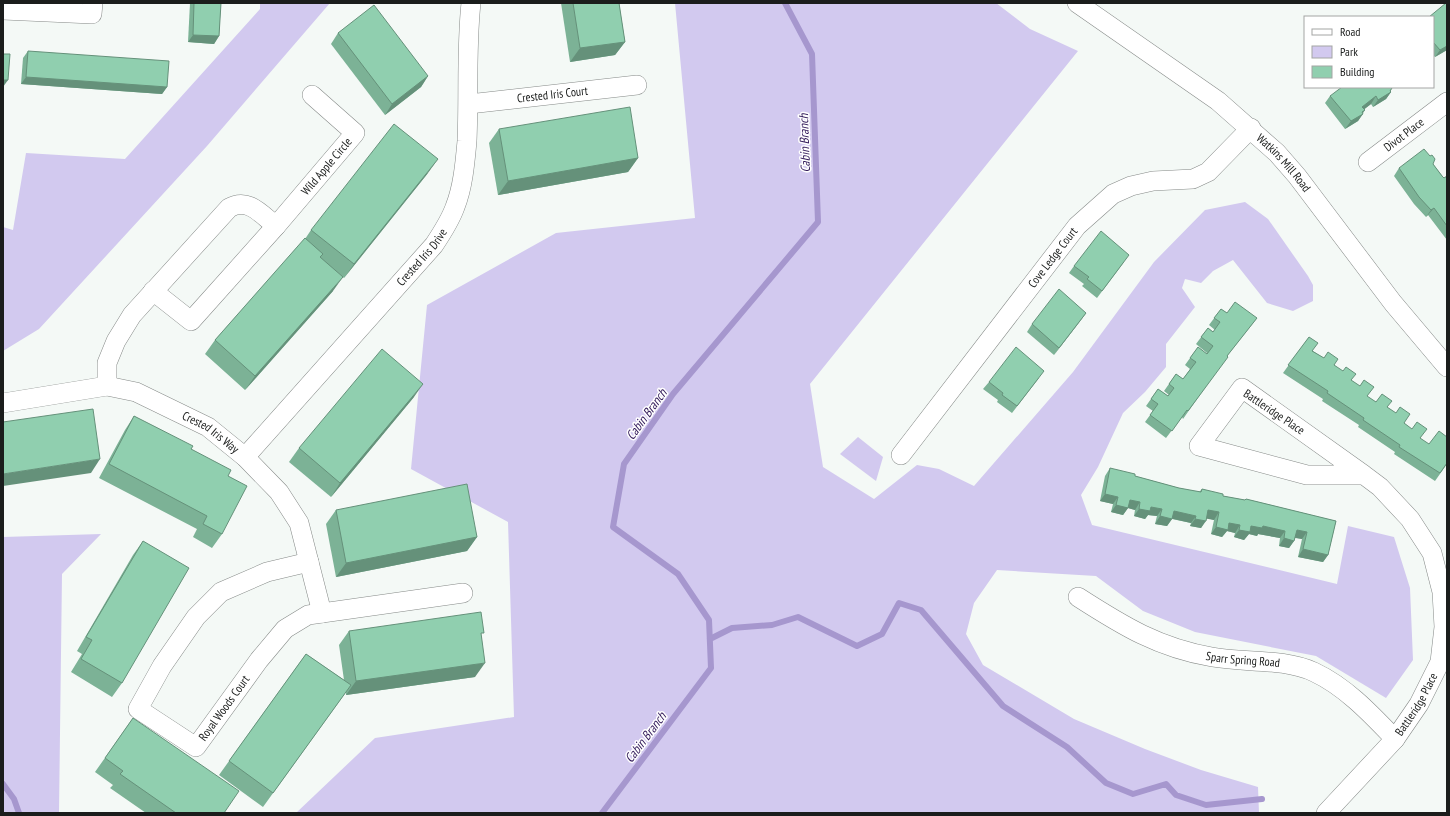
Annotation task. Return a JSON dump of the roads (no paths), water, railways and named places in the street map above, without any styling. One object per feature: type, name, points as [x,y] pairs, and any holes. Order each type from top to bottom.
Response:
[{"type":"street","points":[[3,10],[92,14],[93,3]]},
{"type":"street","name":"Crested Iris Drive","points":[[245,457],[434,245],[446,227],[456,206],[465,165],[469,104],[468,30],[471,3]]},
{"type":"street","name":"Watkins Mill Road","points":[[1077,3],[1186,77],[1250,128],[1277,153],[1297,176],[1393,303],[1444,359]]},
{"type":"street","name":"Crested Iris Court","points":[[469,104],[637,84]]},
{"type":"street","name":"Wild Apple Circle","points":[[153,291],[191,321],[276,226],[355,133],[312,95]]},
{"type":"street","name":"Divot Place","points":[[1368,162],[1445,109]]},
{"type":"street","name":"Cove Ledge Court","points":[[901,455],[1077,226],[1114,194],[1131,186],[1153,181],[1193,179],[1208,172],[1250,128]]},
{"type":"street","points":[[107,386],[107,363],[116,341],[132,315],[229,208],[237,204],[246,205],[256,210],[276,226]]},
{"type":"street","name":"Crested Iris Way","points":[[3,403],[107,386],[136,392],[208,427],[245,457],[279,492],[299,522],[322,613]]},
{"type":"street","name":"Battleridge Place","points":[[1326,813],[1396,739],[1443,663],[1444,627],[1442,592],[1432,553],[1410,519],[1380,487],[1364,475],[1242,388],[1199,446],[1307,475],[1364,475]]},
{"type":"street","name":"Royal Woods Court","points":[[309,562],[267,572],[221,592],[196,618],[162,666],[138,709],[196,747],[259,660],[285,629],[308,615],[463,593]]},
{"type":"street","name":"Sparr Spring Road","points":[[1078,597],[1127,628],[1176,649],[1213,657],[1285,664],[1313,672],[1338,686],[1365,708],[1396,739]]},
{"type":"waterway","name":"Cabin Branch","points":[[602,813],[711,668],[709,620],[678,574],[613,527],[624,464],[673,394],[818,222],[812,54],[785,3]]},
{"type":"waterway","points":[[710,639],[732,628],[772,625],[798,617],[857,646],[882,634],[899,603],[921,610],[1003,706],[1067,747],[1106,783],[1133,794],[1166,784],[1176,795],[1206,805],[1262,799]]},
{"type":"waterway","points":[[3,784],[14,799],[19,813]]}]
